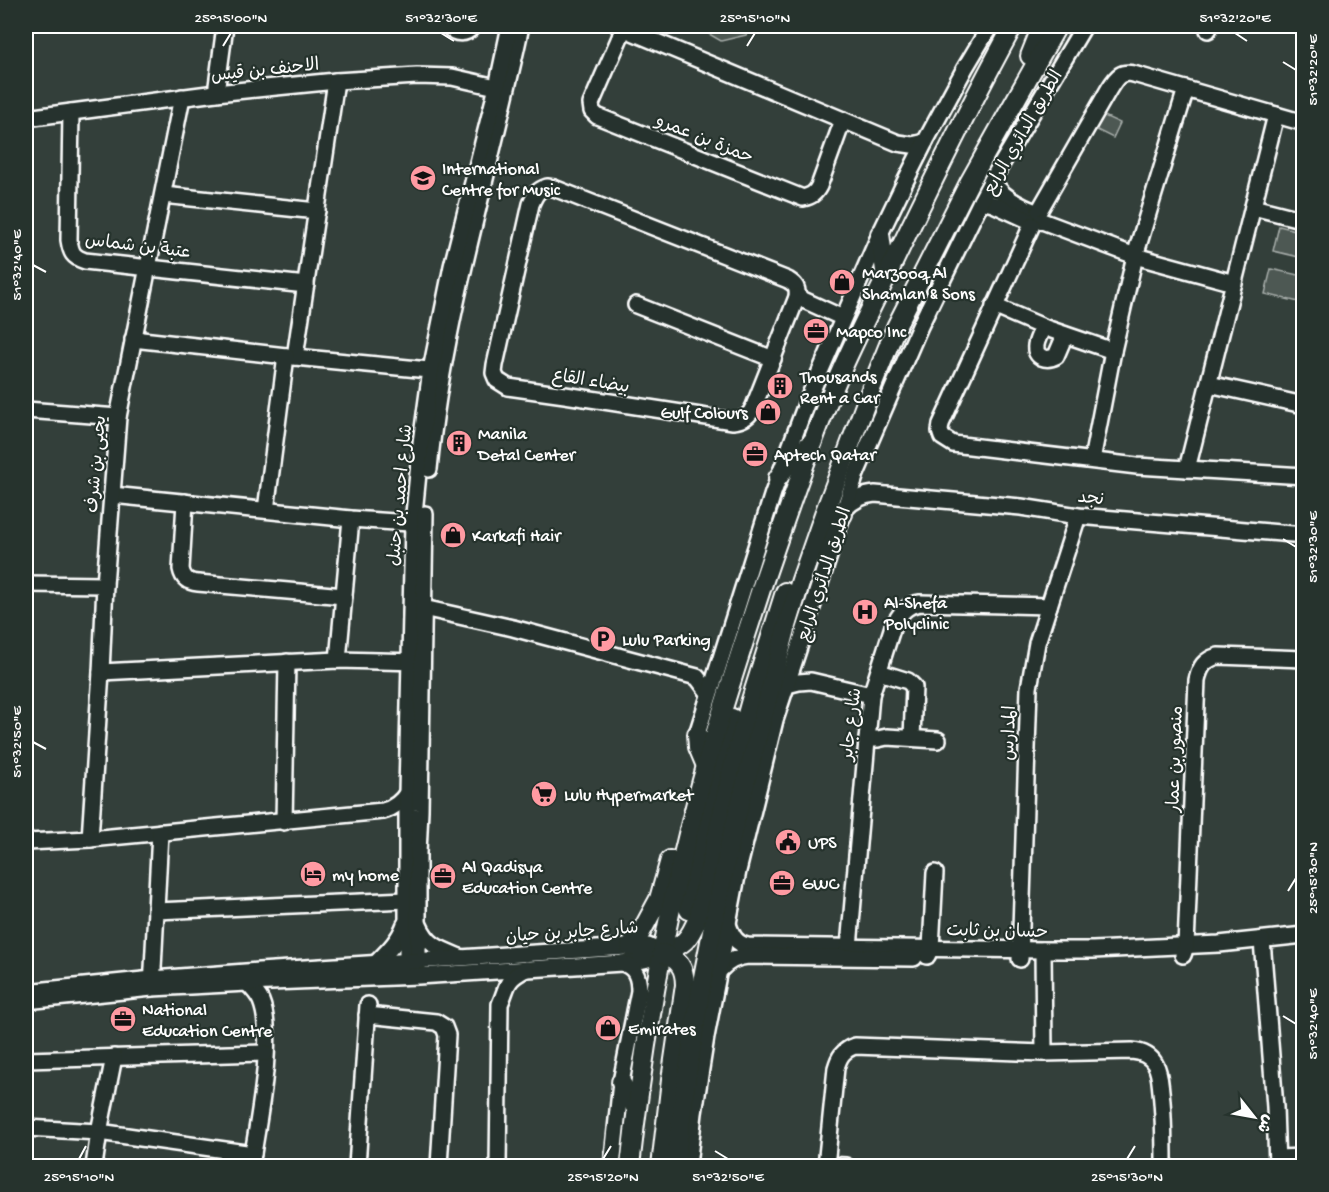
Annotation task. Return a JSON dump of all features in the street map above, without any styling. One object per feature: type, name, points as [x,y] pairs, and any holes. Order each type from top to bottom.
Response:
[{"type":"main road","points":[[630,1167],[652,1002],[662,953],[688,834],[739,654],[813,441],[845,362],[947,153],[1013,26]]},
{"type":"main road","points":[[1014,103],[1032,48],[1042,26]]},
{"type":"main road","name":"الطريق الدائري الرابع","points":[[675,1167],[702,982],[729,846],[783,640],[815,538],[896,327],[969,183],[1058,26]]},
{"type":"main road","points":[[880,234],[886,278]]},
{"type":"main road","points":[[778,478],[794,458],[813,441]]},
{"type":"main road","points":[[801,580],[843,514]]},
{"type":"main road","points":[[662,953],[682,945],[694,927],[732,769],[790,573],[798,556],[815,538]]},
{"type":"main road","points":[[700,909],[694,912],[687,906],[740,686],[739,654]]},
{"type":"main road","points":[[697,734],[699,754],[706,766]]},
{"type":"main road","points":[[626,955],[659,899],[676,846],[688,834]]},
{"type":"main road","points":[[661,1167],[685,985],[684,973],[676,960],[662,953]]},
{"type":"main road","points":[[649,1167],[672,1000],[664,994],[652,1002]]},
{"type":"main road","points":[[621,1082],[636,1110]]},
{"type":"street","points":[[216,93],[225,26]]},
{"type":"street","points":[[448,26],[458,33],[467,31],[473,26]]},
{"type":"street","name":"شارع احمد بن حنبل","points":[[502,88],[510,26]]},
{"type":"street","name":"شارع احمد بن حنبل","points":[[412,969],[418,524],[430,459],[437,371],[452,266],[521,26]]},
{"type":"street","points":[[697,734],[778,478],[806,404],[880,234],[913,165],[990,26]]},
{"type":"street","name":"الطريق الدائري الرابع","points":[[688,1167],[706,1037],[738,871],[755,797],[776,720],[856,474],[921,326],[981,201],[1084,26]]},
{"type":"street","points":[[621,27],[898,143],[912,145],[925,141]]},
{"type":"street","name":"حمزة بن عمرو","points":[[621,27],[591,104],[592,111],[597,116],[803,198],[815,193],[819,186],[843,120]]},
{"type":"street","points":[[1304,123],[1129,73],[1122,73],[1109,89],[1035,218],[941,424],[940,431],[942,437],[953,444],[1041,456],[1137,466],[1304,477]]},
{"type":"street","name":"الاحنف بن قيس","points":[[26,118],[216,93],[336,81],[435,76],[469,80],[502,88]]},
{"type":"street","points":[[266,510],[290,356],[306,285],[336,81]]},
{"type":"street","points":[[1092,460],[1113,351],[1136,256],[1186,89]]},
{"type":"street","name":"يحيى بن شرف","points":[[90,839],[105,585],[118,417],[182,98]]},
{"type":"street","name":"عتبة بن شماس","points":[[71,112],[69,240],[70,251],[75,258],[85,261],[306,285]]},
{"type":"street","points":[[1187,469],[1276,115]]},
{"type":"street","points":[[898,143],[908,152],[913,165]]},
{"type":"street","points":[[992,180],[1001,192],[1024,207],[1035,218]]},
{"type":"street","name":"بيضاء القاع","points":[[547,187],[788,280],[798,290],[797,297],[751,413],[740,421],[508,387],[497,380],[494,373],[531,204],[534,195],[540,189],[547,187]]},
{"type":"street","points":[[163,195],[317,211]]},
{"type":"street","points":[[981,201],[1035,218],[1136,256],[1234,283]]},
{"type":"street","points":[[1253,207],[1304,220]]},
{"type":"street","points":[[797,297],[843,318]]},
{"type":"street","points":[[636,305],[773,358]]},
{"type":"street","points":[[994,306],[1043,327],[1113,351]]},
{"type":"street","points":[[1043,327],[1036,348],[1037,353],[1044,359],[1048,360],[1056,356],[1065,334]]},
{"type":"street","points":[[133,339],[437,371]]},
{"type":"street","points":[[1209,384],[1304,404]]},
{"type":"street","points":[[26,410],[118,417]]},
{"type":"street","points":[[856,474],[862,484],[875,494]]},
{"type":"street","name":"نجد","points":[[843,514],[847,507],[860,498],[875,494],[1021,507],[1078,516],[1304,535]]},
{"type":"street","points":[[112,495],[418,524]]},
{"type":"street","points":[[185,502],[181,569],[186,580],[198,584],[344,596]]},
{"type":"street","name":"المدارس","points":[[1020,954],[1029,688],[1037,643],[1078,516]]},
{"type":"street","points":[[338,660],[351,519]]},
{"type":"street","points":[[26,584],[105,585]]},
{"type":"street","name":"شارع جابر","points":[[846,953],[871,695],[884,672],[893,626],[905,608],[914,604],[1049,606]]},
{"type":"street","points":[[417,606],[513,628],[697,677],[710,672],[719,662]]},
{"type":"street","name":"منصور بن عمار","points":[[1183,952],[1199,670],[1210,658],[1218,656],[1304,659]]},
{"type":"street","points":[[796,659],[800,672],[811,681]]},
{"type":"street","points":[[101,672],[338,660],[417,662]]},
{"type":"street","points":[[284,822],[286,663]]},
{"type":"street","points":[[884,672],[908,681],[914,687],[912,738]]},
{"type":"street","points":[[697,677],[709,693]]},
{"type":"street","points":[[787,686],[811,681],[871,695]]},
{"type":"street","name":"شارع احمد بن حنبل","points":[[412,921],[407,900],[407,793],[416,698]]},
{"type":"street","points":[[867,735],[878,733],[887,737],[938,740]]},
{"type":"street","points":[[26,842],[90,839],[383,811],[397,805],[407,793]]},
{"type":"street","points":[[383,811],[397,819],[407,832]]},
{"type":"street","points":[[152,983],[160,832]]},
{"type":"street","points":[[928,953],[935,873]]},
{"type":"street","points":[[156,911],[407,900]]},
{"type":"street","name":"حسان بن ثابت","points":[[718,900],[734,939],[743,945],[846,953]]},
{"type":"street","points":[[375,963],[391,948],[412,921],[429,942],[462,958]]},
{"type":"street","name":"حسان بن ثابت","points":[[1262,945],[1304,934]]},
{"type":"street","name":"حسان بن ثابت","points":[[720,970],[727,962],[740,957],[846,953],[1043,955],[1140,949],[1183,952],[1304,944]]},
{"type":"street","points":[[1262,945],[1277,1162],[1304,1157]]},
{"type":"street","name":"شارع جابر بن حيان","points":[[26,1000],[152,983],[247,983],[412,969],[462,958],[626,955],[646,960],[662,953]]},
{"type":"street","points":[[612,1167],[621,1082],[639,991],[637,975],[627,964],[626,955]]},
{"type":"street","name":"شارع جابر بن حيان","points":[[26,992],[375,963],[412,969],[473,972],[526,969],[626,955]]},
{"type":"street","points":[[1043,955],[1044,1053]]},
{"type":"street","points":[[498,1167],[500,1005],[507,983],[514,975],[526,969]]},
{"type":"street","points":[[473,972],[485,977],[493,984],[500,1005]]},
{"type":"street","points":[[26,1128],[99,1132],[252,1160],[263,1082],[266,1039],[264,1003],[272,987],[278,981]]},
{"type":"street","points":[[247,983],[255,991],[264,1011]]},
{"type":"street","points":[[357,1167],[368,1010],[436,1023],[444,1027],[447,1035],[439,1167]]},
{"type":"street","points":[[846,1167],[826,1166],[836,1068],[842,1053],[855,1046],[1044,1053],[1141,1052],[1156,1064],[1159,1073],[1164,1115],[1164,1167]]},
{"type":"street","points":[[26,1060],[265,1053]]},
{"type":"street","points":[[94,1167],[114,1057]]},
{"type":"shaded area","points":[[751,26],[746,35],[721,41],[697,27]]},
{"type":"shaded area","points":[[1100,114],[1120,123],[1113,138],[1093,128]]},
{"type":"shaded area","points":[[1279,226],[1303,232],[1303,258],[1273,251]]},
{"type":"shaded area","points":[[1271,269],[1303,276],[1303,303],[1265,294]]},
{"type":"place","name":"International Centre for Music","points":[[423,178]]},
{"type":"place","name":"Marzooq Al Shamlan & Sons","points":[[842,282]]},
{"type":"place","name":"Mapco Inc","points":[[816,331]]},
{"type":"place","name":"Thousands Rent a Car","points":[[780,386]]},
{"type":"place","name":"Gulf Colours","points":[[768,412]]},
{"type":"place","name":"Manila Detal Center","points":[[459,443]]},
{"type":"place","name":"Aptech Qatar","points":[[755,454]]},
{"type":"place","name":"Karkafi Hair","points":[[453,535]]},
{"type":"place","name":"Al-Shefa Polyclinic","points":[[865,612]]},
{"type":"place","name":"Lulu Parking","points":[[603,639]]},
{"type":"place","name":"Lulu Hypermarket","points":[[544,794]]},
{"type":"place","name":"UPS","points":[[788,842]]},
{"type":"place","name":"my home","points":[[313,874]]},
{"type":"place","name":"Al Qadisya Education Centre","points":[[443,876]]},
{"type":"place","name":"GWC","points":[[782,883]]},
{"type":"place","name":"National Education Centre","points":[[123,1019]]},
{"type":"place","name":"Emirates","points":[[608,1028]]}]
